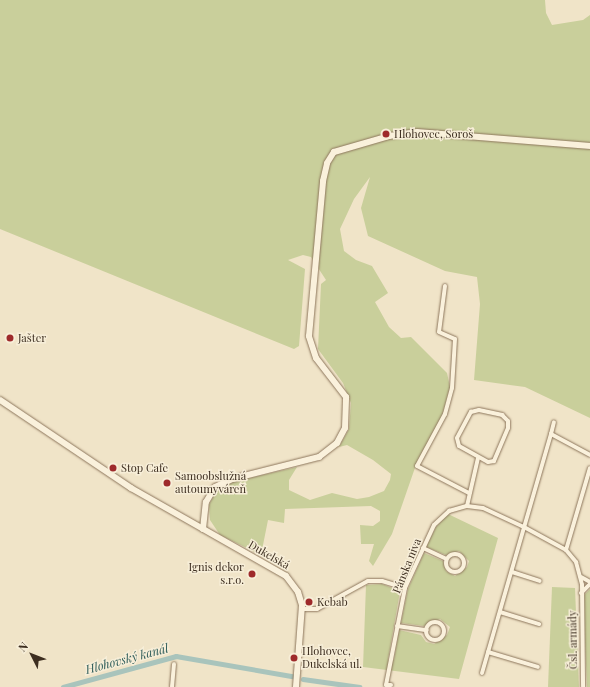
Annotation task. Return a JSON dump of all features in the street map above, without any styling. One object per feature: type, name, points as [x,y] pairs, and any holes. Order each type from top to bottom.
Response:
[{"type":"main road","points":[[203,529],[206,502],[215,487],[232,479],[319,458],[335,445],[345,428],[346,398],[316,358],[310,339],[323,181],[327,163],[334,152],[389,136],[417,132],[590,146]]},
{"type":"main road","name":"Dukelská","points":[[0,400],[91,463],[203,529],[283,573],[298,592],[302,609],[296,687]]},
{"type":"street","points":[[445,286],[439,332],[455,339],[445,414],[417,466],[469,493]]},
{"type":"street","points":[[479,410],[502,416],[508,428],[499,455],[488,462],[478,458],[458,446],[457,438],[471,412],[479,410]]},
{"type":"street","points":[[482,673],[554,422]]},
{"type":"street","points":[[551,434],[590,455]]},
{"type":"street","points":[[478,458],[467,506],[483,508],[524,527],[566,550],[576,562],[581,577],[590,583],[581,593]]},
{"type":"street","points":[[566,550],[590,468]]},
{"type":"street","name":"Pánska niva","points":[[391,685],[386,685],[405,588],[422,548],[441,517],[467,506]]},
{"type":"street","points":[[422,548],[447,559],[460,555],[464,568],[453,572],[446,565],[447,559]]},
{"type":"street","points":[[512,572],[540,580]]},
{"type":"street","name":"Čsl. armády","points":[[581,577],[583,687]]},
{"type":"street","points":[[302,609],[317,609],[368,581],[382,581],[405,588]]},
{"type":"street","points":[[500,612],[539,624]]},
{"type":"street","points":[[397,626],[427,630],[434,640],[444,632],[438,622],[432,623],[427,630]]},
{"type":"street","points":[[488,652],[538,667]]},
{"type":"street","points":[[172,687],[174,664]]},
{"type":"green space","points":[[0,0],[545,0],[546,13],[552,25],[583,20],[590,15],[590,418],[525,387],[474,380],[480,304],[477,277],[445,271],[368,236],[361,208],[370,177],[354,199],[340,229],[344,251],[356,260],[372,266],[388,293],[375,302],[389,327],[401,338],[411,337],[447,373],[450,387],[441,420],[417,462],[392,534],[373,566],[369,561],[374,544],[361,544],[360,525],[373,526],[380,521],[380,511],[371,506],[285,509],[284,523],[268,520],[261,555],[220,535],[210,520],[209,505],[215,493],[228,483],[297,467],[289,480],[289,490],[310,500],[332,493],[357,499],[369,497],[384,491],[390,480],[391,474],[373,460],[347,445],[339,447],[349,429],[351,403],[343,383],[318,349],[321,284],[326,280],[311,257],[303,255],[288,260],[305,269],[299,346],[294,349],[0,229]]},
{"type":"green space","points":[[448,514],[498,538],[459,679],[363,667],[366,585],[382,584],[400,591],[388,660],[394,660],[399,630],[421,635],[426,642],[434,644],[447,635],[450,627],[440,619],[424,626],[401,623],[408,589],[424,553],[443,561],[446,571],[455,576],[467,567],[469,561],[459,551],[446,555],[426,547],[436,527]]},
{"type":"green space","points":[[552,587],[575,588],[579,687],[548,687]]},
{"type":"green space","points":[[590,589],[590,687],[587,687],[583,596]]},
{"type":"waterway","name":"Hlohovský kanál","points":[[63,687],[176,656],[292,676]]},
{"type":"waterway","name":"Hlohovský kanál","points":[[303,679],[359,687]]},
{"type":"place","name":"Hlohovec, Soroš","points":[[386,134]]},
{"type":"place","name":"Jašter","points":[[10,338]]},
{"type":"place","name":"Stop Cafe","points":[[113,468]]},
{"type":"place","name":"Samoobslužná autoumyváreň","points":[[167,483]]},
{"type":"place","name":"Ignis dekor s.r.o.","points":[[252,574]]},
{"type":"place","name":"Kebab","points":[[309,602]]},
{"type":"place","name":"Hlohovec, Dukelská ul.","points":[[294,658]]}]
